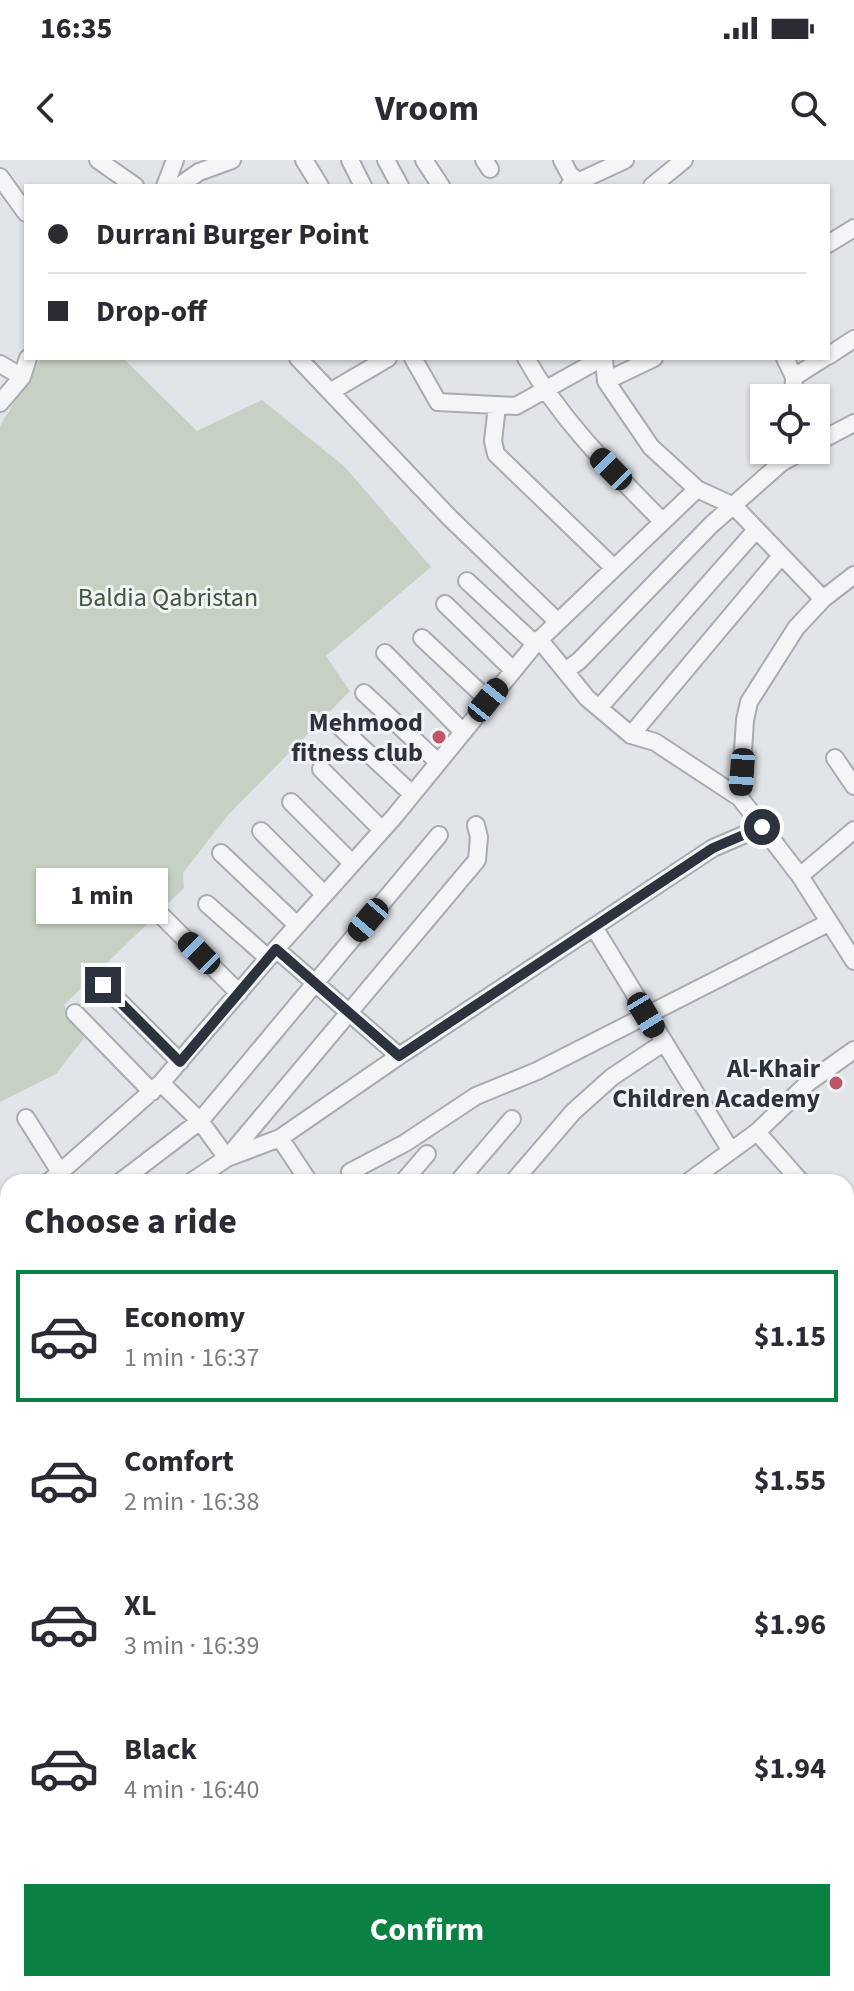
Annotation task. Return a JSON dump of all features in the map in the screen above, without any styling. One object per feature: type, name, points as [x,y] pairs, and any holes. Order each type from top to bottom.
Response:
[{"type":"street","points":[[98,160],[132,184]]},
{"type":"street","points":[[166,184],[175,160]]},
{"type":"street","points":[[182,184],[199,172],[232,160]]},
{"type":"street","points":[[304,160],[319,184]]},
{"type":"street","points":[[350,160],[362,184]]},
{"type":"street","points":[[386,160],[399,184]]},
{"type":"street","points":[[424,160],[440,184]]},
{"type":"street","points":[[562,160],[578,184],[602,165],[625,160]]},
{"type":"street","points":[[654,184],[684,160]]},
{"type":"street","points":[[0,177],[24,210]]},
{"type":"street","points":[[830,243],[854,228]]},
{"type":"street","points":[[830,354],[854,339]]},
{"type":"street","points":[[0,403],[22,377],[27,360]]},
{"type":"street","points":[[302,360],[450,518],[557,621]]},
{"type":"street","points":[[330,392],[385,360]]},
{"type":"street","points":[[414,360],[438,402],[497,406],[516,406],[599,360]]},
{"type":"street","points":[[527,360],[544,390],[594,452],[662,521]]},
{"type":"street","points":[[603,360],[606,381],[651,447],[697,489],[734,506],[823,599]]},
{"type":"street","points":[[606,381],[650,360]]},
{"type":"street","points":[[786,360],[794,377],[794,384]]},
{"type":"street","points":[[794,377],[821,360]]},
{"type":"street","points":[[0,364],[22,377]]},
{"type":"street","points":[[497,406],[493,441],[496,454],[613,567]]},
{"type":"street","points":[[830,436],[854,423]]},
{"type":"street","points":[[565,671],[579,661],[711,525],[780,464]]},
{"type":"street","points":[[58,1174],[180,1062],[382,830],[537,642],[697,489]]},
{"type":"street","points":[[599,708],[756,530]]},
{"type":"street","points":[[631,735],[781,556]]},
{"type":"street","points":[[740,798],[749,702],[796,628],[823,599],[854,575]]},
{"type":"street","points":[[467,581],[537,642],[599,708],[631,735],[655,742],[740,798],[800,876],[854,961]]},
{"type":"street","points":[[445,604],[513,670]]},
{"type":"street","points":[[422,638],[488,700]]},
{"type":"street","points":[[385,653],[463,732]]},
{"type":"street","points":[[364,693],[438,762]]},
{"type":"street","points":[[339,726],[412,794]]},
{"type":"street","points":[[835,758],[854,786]]},
{"type":"street","points":[[321,769],[382,830]]},
{"type":"street","points":[[291,802],[352,863]]},
{"type":"street","points":[[227,1158],[477,860],[479,837],[476,825]]},
{"type":"street","points":[[203,1174],[227,1158],[280,1138],[713,848],[762,827]]},
{"type":"street","points":[[800,876],[854,830]]},
{"type":"street","points":[[261,831],[324,894]]},
{"type":"street","points":[[130,1174],[200,1121],[439,835]]},
{"type":"street","points":[[221,853],[297,925]]},
{"type":"street","points":[[207,904],[315,983],[399,1056]]},
{"type":"street","points":[[158,912],[239,993]]},
{"type":"street","points":[[350,1172],[405,1143],[476,1096],[537,1071],[828,923]]},
{"type":"street","points":[[595,929],[731,1151]]},
{"type":"street","points":[[103,985],[180,1062]]},
{"type":"street","points":[[75,1013],[156,1087],[200,1121],[227,1158]]},
{"type":"street","points":[[520,1174],[573,1112],[612,1077],[663,1043]]},
{"type":"street","points":[[702,1174],[757,1132],[809,1082],[854,1050]]},
{"type":"street","points":[[26,1118],[54,1174]]},
{"type":"street","points":[[465,1174],[512,1119]]},
{"type":"street","points":[[757,1132],[794,1174]]},
{"type":"street","points":[[280,1138],[304,1174]]},
{"type":"street","points":[[410,1174],[427,1154]]},
{"type":"green space","name":"Baldia Qabristan","points":[[40,360],[125,360],[197,431],[262,400],[345,467],[431,567],[326,656],[350,691],[228,815],[183,873],[184,888],[64,1005],[84,1038],[56,1074],[0,1102],[0,426]]},
{"type":"place","name":"Mehmood fitness club","points":[[439,737]]},
{"type":"place","name":"Al-Khair Children Academy","points":[[836,1083]]},
{"type":"route","points":[[103,985],[180,1062],[276,949],[399,1056],[713,848],[762,827]]}]
